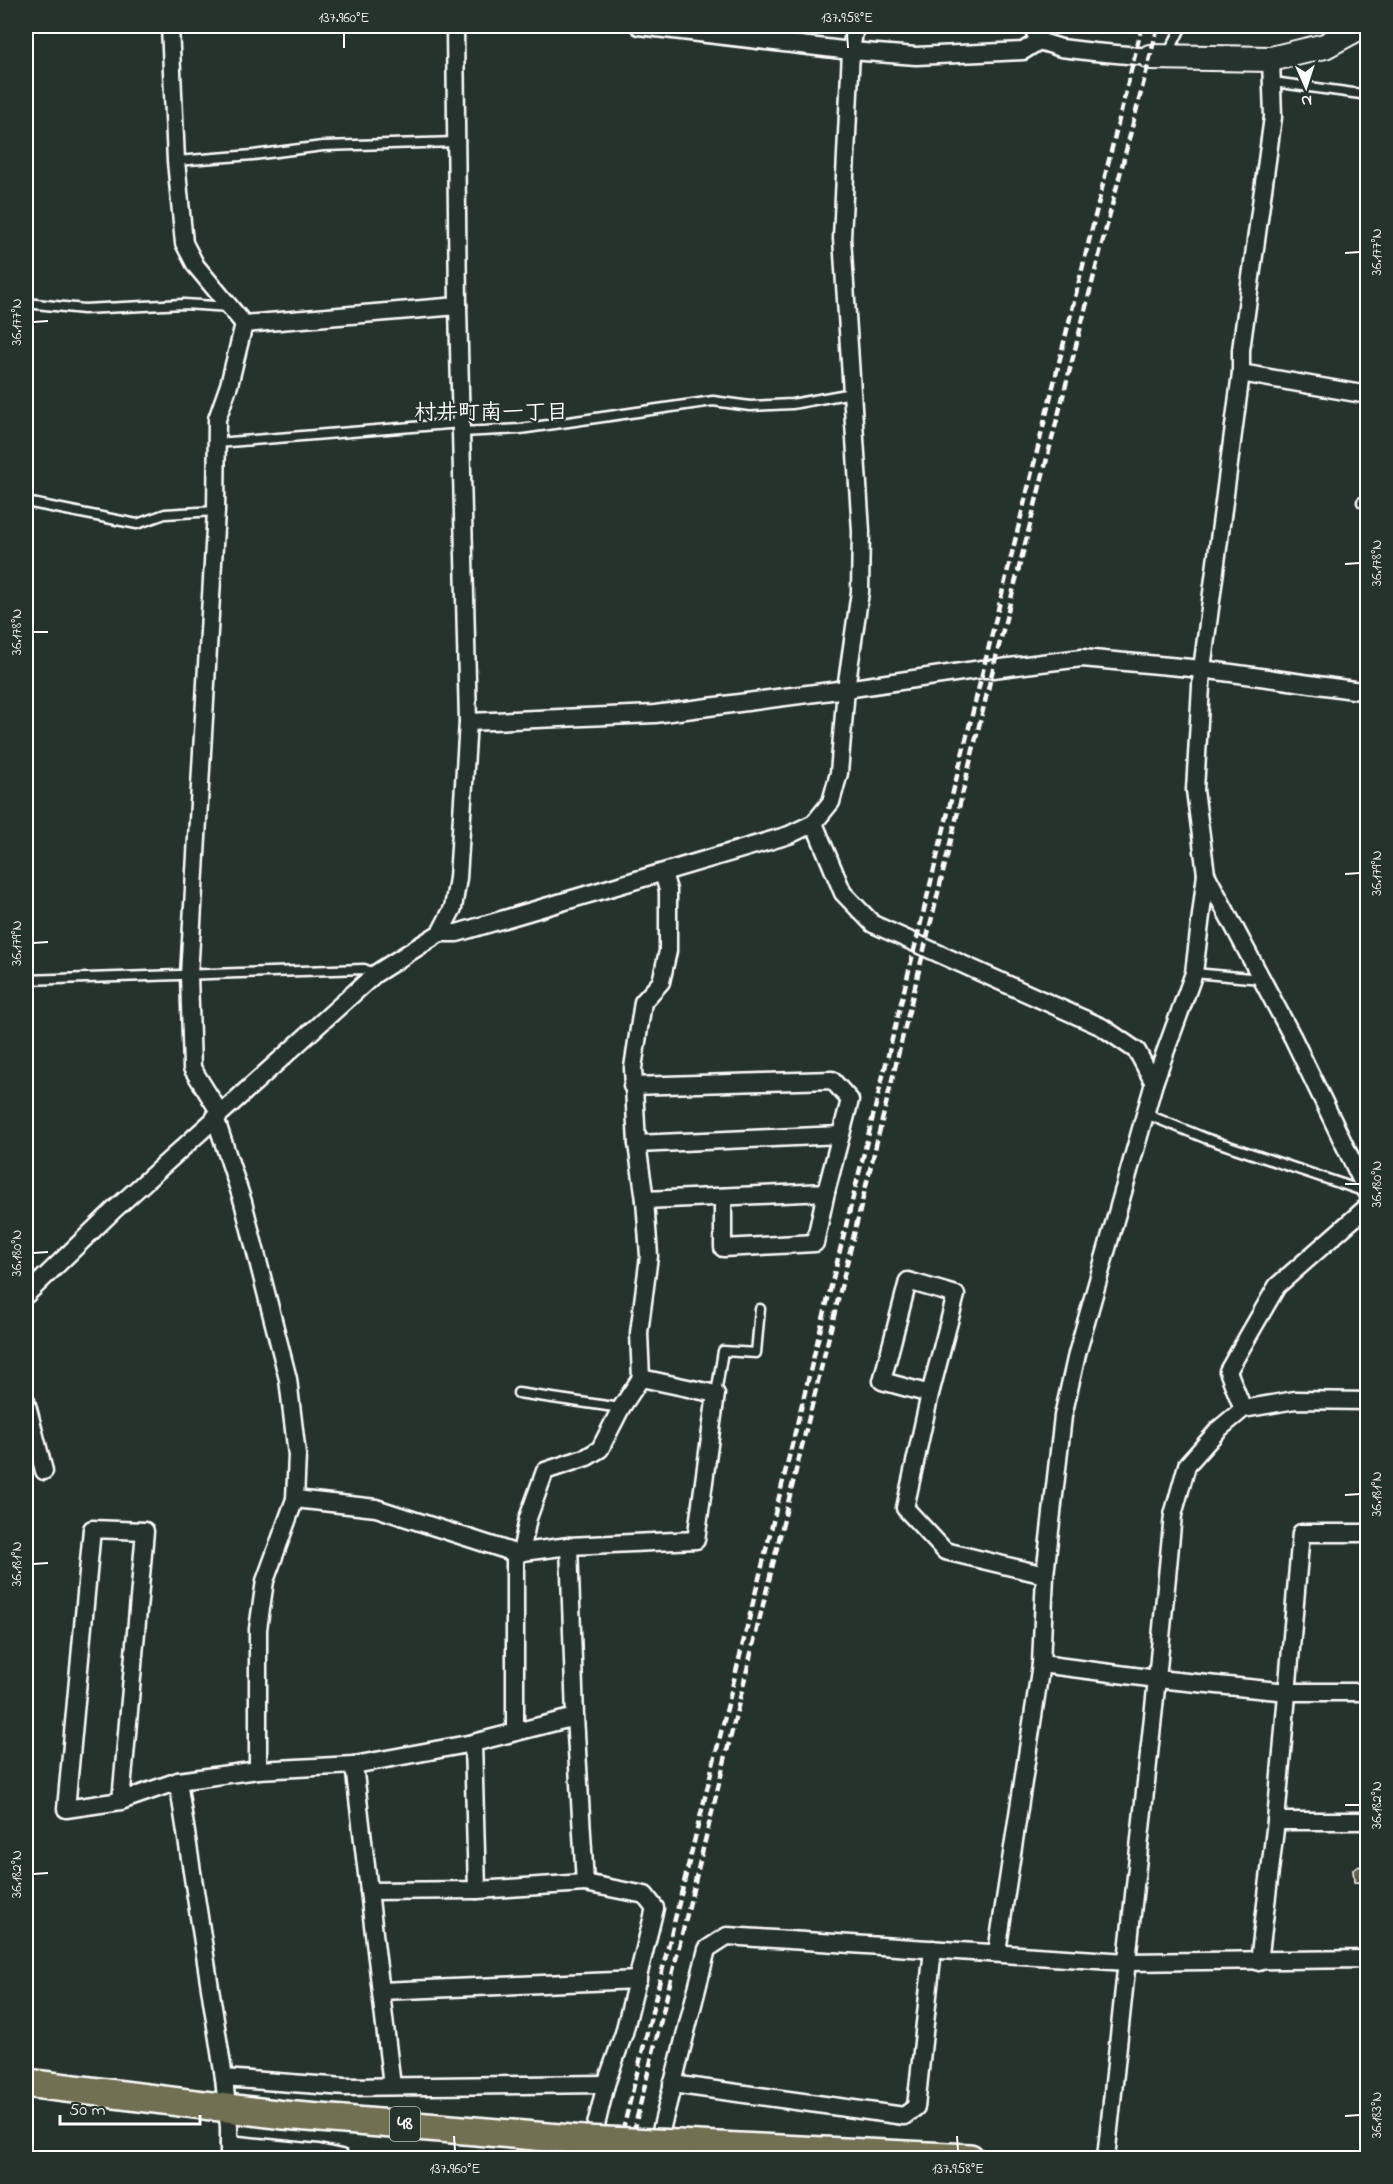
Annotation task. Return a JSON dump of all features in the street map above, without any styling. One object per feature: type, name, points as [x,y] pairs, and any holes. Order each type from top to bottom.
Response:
[{"type":"main road","name":"48","points":[[26,2083],[585,2149],[678,2144],[970,2158]]},
{"type":"street","points":[[170,26],[176,161],[184,243],[196,266],[244,324]]},
{"type":"street","points":[[26,1295],[115,1209],[375,974],[440,933],[453,908],[458,878],[468,722],[458,306],[455,26]]},
{"type":"street","points":[[639,26],[851,51],[916,56],[1023,51],[1035,33],[1083,51],[1158,57],[1272,71],[1362,26]]},
{"type":"street","points":[[440,933],[457,933],[789,835],[814,823],[831,802],[839,773],[846,689],[860,592],[861,542],[842,238],[851,51],[855,26]]},
{"type":"street","points":[[997,1952],[1041,1664],[1044,1575],[1063,1416],[1077,1354],[1154,1083],[1194,973],[1206,874],[1195,790],[1202,669],[1241,373],[1241,350],[1273,117],[1272,71]]},
{"type":"street","points":[[244,324],[458,306]]},
{"type":"street","points":[[244,324],[229,385],[217,419],[216,511],[189,975],[192,1068],[218,1115],[243,1202],[288,1379],[297,1455],[295,1499],[265,1581],[258,1629],[258,1770]]},
{"type":"street","points":[[1241,373],[1368,395]]},
{"type":"street","points":[[468,722],[655,714],[982,669],[1082,658],[1202,669],[1368,692]]},
{"type":"street","points":[[814,823],[843,893],[873,924],[1102,1027],[1137,1051],[1154,1083]]},
{"type":"street","points":[[515,1732],[518,1553],[528,1518],[545,1471],[587,1457],[600,1449],[621,1408],[641,1377],[639,1333],[649,1256],[632,1086],[643,1002],[661,982],[668,951],[668,890],[663,873]]},
{"type":"street","points":[[1206,874],[1293,1038],[1367,1197],[1277,1286],[1228,1371],[1243,1409]]},
{"type":"street","points":[[632,1086],[832,1080],[850,1100],[815,1243],[723,1248],[723,1197]]},
{"type":"street","points":[[637,1144],[841,1136]]},
{"type":"street","points":[[645,1200],[826,1192]]},
{"type":"street","points":[[930,1394],[882,1381],[908,1281],[956,1295],[930,1394],[905,1508],[945,1551],[1044,1575]]},
{"type":"street","points":[[295,1499],[376,1508],[518,1553],[569,1546],[696,1540],[716,1394],[641,1377]]},
{"type":"street","points":[[1106,2158],[1158,1679],[1173,1515],[1187,1465],[1219,1429],[1243,1409],[1295,1400],[1368,1401]]},
{"type":"street","points":[[26,1401],[44,1471]]},
{"type":"street","points":[[121,1801],[144,1532],[92,1529],[66,1809],[121,1801],[178,1780],[258,1770],[354,1765],[473,1743],[575,1718]]},
{"type":"street","points":[[1259,1962],[1276,1821],[1301,1533],[1368,1533]]},
{"type":"street","points":[[569,1546],[575,1718],[585,1883]]},
{"type":"street","points":[[1041,1664],[1288,1692],[1368,1692]]},
{"type":"street","points":[[473,1743],[477,1890]]},
{"type":"street","points":[[354,1765],[392,2086]]},
{"type":"street","points":[[178,1780],[224,2078],[229,2151],[318,2153],[341,2158]]},
{"type":"street","points":[[1276,1821],[1368,1821]]},
{"type":"street","points":[[369,1891],[477,1890],[585,1883],[645,1895],[655,1908],[638,1980],[624,2033],[585,2149]]},
{"type":"street","points":[[654,2158],[706,1949],[727,1936],[1127,1962],[1368,1959]]},
{"type":"street","points":[[672,2084],[904,2116],[916,2107],[933,1949]]},
{"type":"street","points":[[381,1991],[638,1980]]},
{"type":"street","points":[[224,2078],[345,2087],[606,2084]]},
{"type":"lane","points":[[1158,57],[1182,26]]},
{"type":"lane","points":[[1272,71],[1368,96]]},
{"type":"lane","points":[[176,161],[323,147],[456,142]]},
{"type":"lane","points":[[26,303],[84,309],[184,304],[230,307]]},
{"type":"lane","points":[[217,443],[461,427],[520,429],[713,401],[750,406],[792,404],[852,393]]},
{"type":"lane","points":[[26,502],[137,524],[165,514],[216,511]]},
{"type":"lane","points":[[26,980],[364,969],[375,974]]},
{"type":"lane","points":[[1194,973],[1262,979]]},
{"type":"lane","points":[[1146,1114],[1367,1197]]},
{"type":"lane","points":[[716,1394],[723,1351],[756,1353],[760,1310]]},
{"type":"lane","points":[[518,1393],[621,1408]]},
{"type":"building","points":[[1368,1863],[1368,1883],[1354,1882],[1353,1869]]},
{"type":"railway","points":[[616,2158],[1142,26]]},
{"type":"railway","points":[[627,2158],[993,669],[1158,26]]},
{"type":"district","name":"村井町南一丁目","points":[[491,414]]}]
